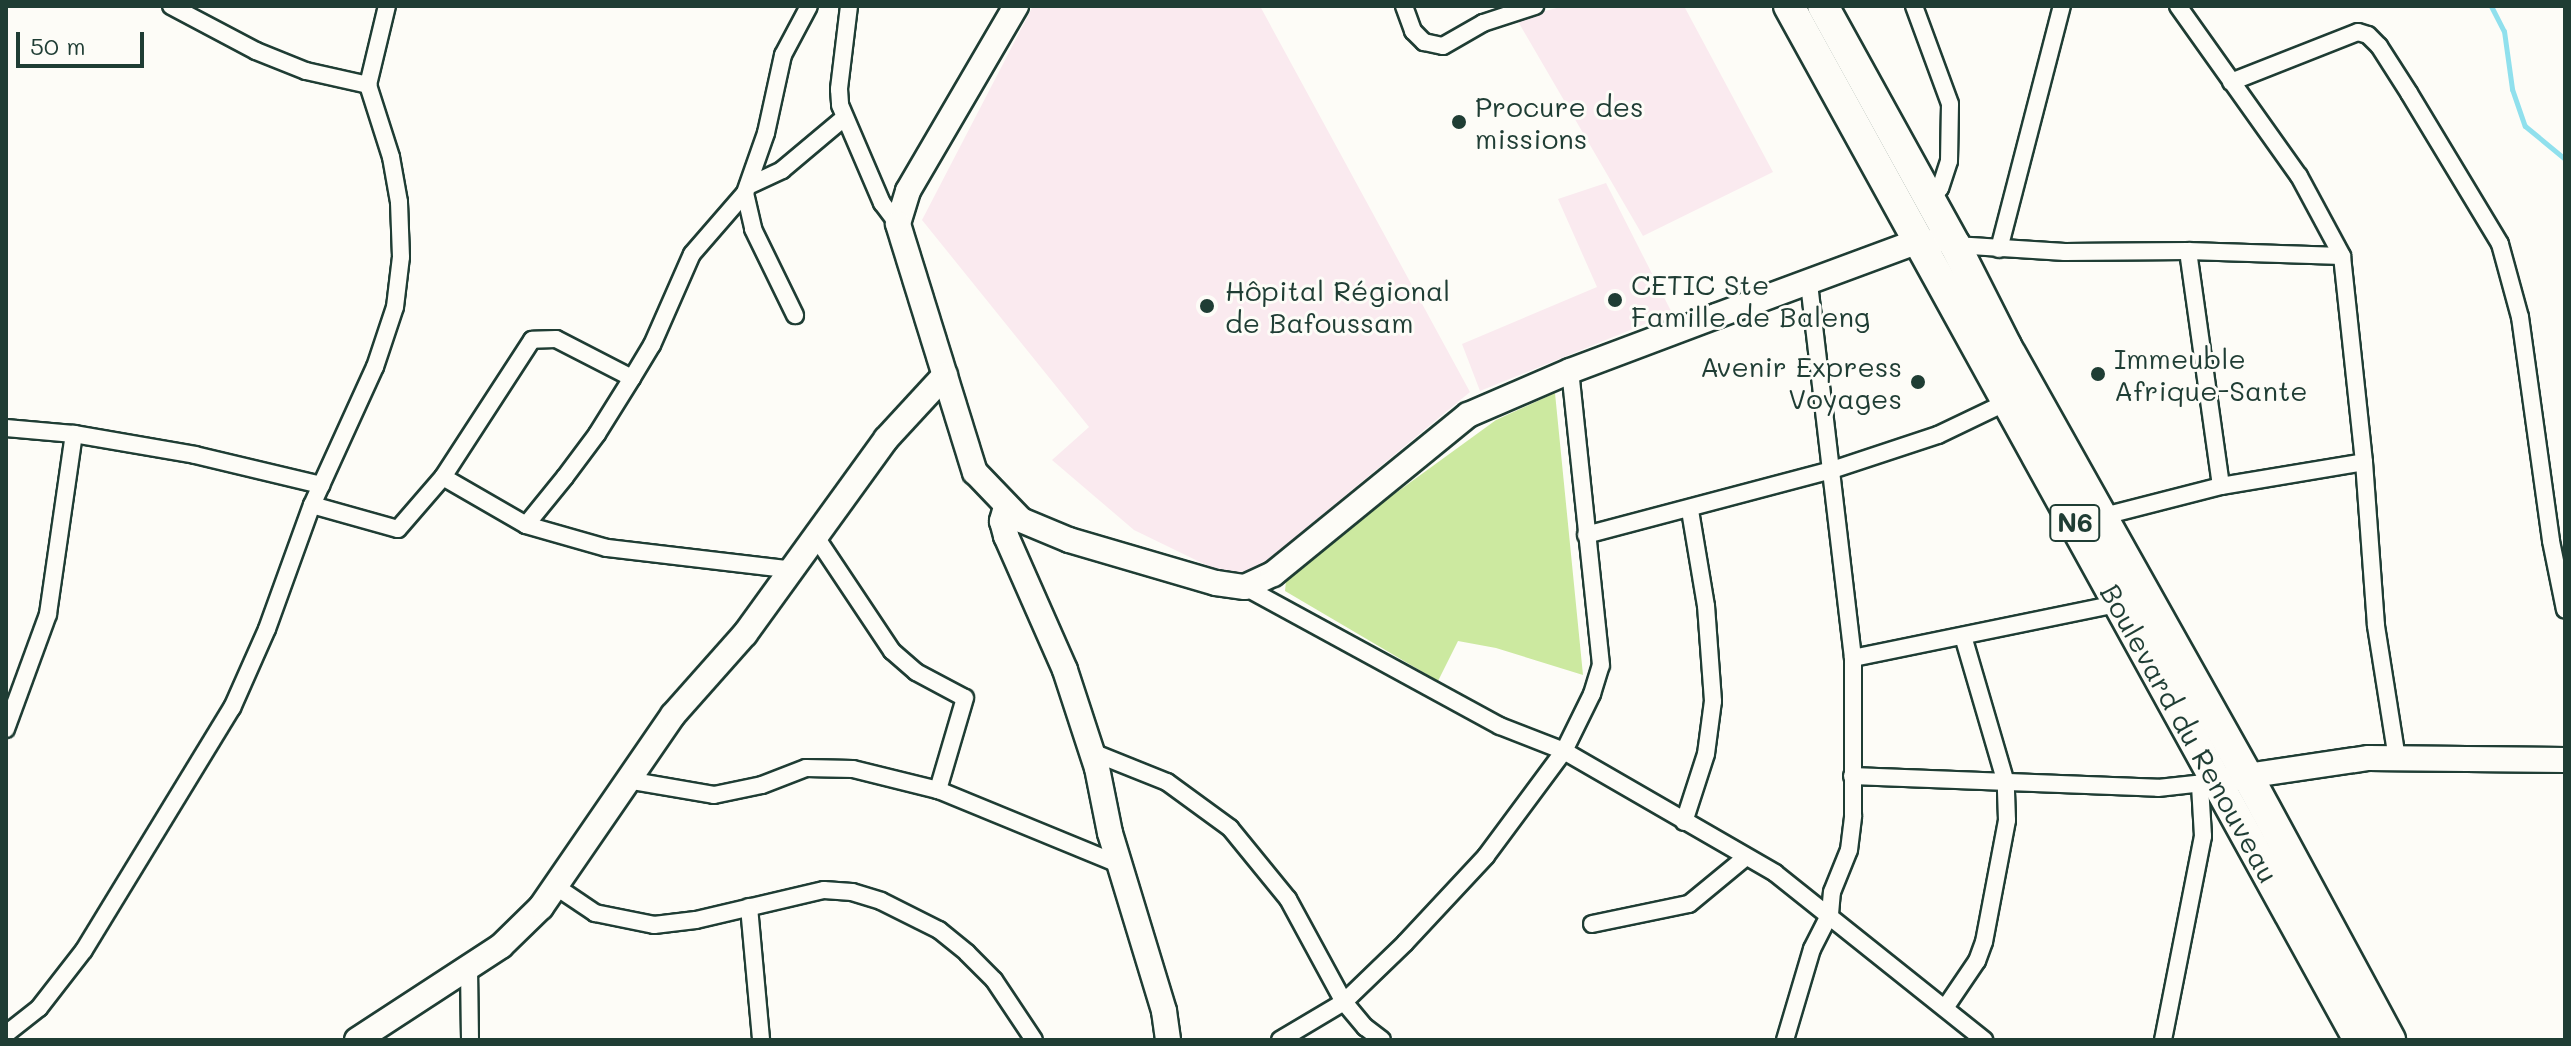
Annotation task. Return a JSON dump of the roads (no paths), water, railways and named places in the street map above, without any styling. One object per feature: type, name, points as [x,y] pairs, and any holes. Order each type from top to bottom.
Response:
[{"type":"highway","name":"Boulevard du Renouveau","points":[[1789,6],[1918,219],[1955,245],[2100,517],[2130,598]]},
{"type":"highway","name":"Boulevard du Renouveau","points":[[1823,6],[1918,219],[2009,401],[2130,598],[2359,1040]]},
{"type":"highway","name":"Boulevard du Renouveau","points":[[2223,780],[2390,1040]]},
{"type":"street","points":[[171,6],[256,51],[306,71],[368,85]]},
{"type":"street","points":[[6,1034],[39,1008],[84,950],[232,708],[267,629],[312,505],[375,367],[395,307],[401,257],[399,202],[391,157],[368,85],[387,6]]},
{"type":"street","points":[[526,525],[573,466],[632,378],[667,317],[692,254],[746,189],[766,133],[783,55],[809,6]]},
{"type":"street","points":[[849,6],[839,89],[844,118],[882,203],[898,224],[975,472],[1006,507],[1021,520],[1069,540],[1216,583],[1245,587],[1500,726],[1564,751],[1786,880],[1984,1040]]},
{"type":"street","points":[[898,224],[908,191],[1016,6]]},
{"type":"street","points":[[1404,6],[1413,31],[1424,42],[1443,46],[1483,23],[1535,6]]},
{"type":"street","points":[[1245,587],[1273,574],[1468,415],[1570,371],[1809,283],[1918,219],[1940,188],[1949,161],[1950,104],[1914,6]]},
{"type":"street","points":[[1999,249],[2062,6]]},
{"type":"street","points":[[2178,6],[2299,176],[2342,256],[2364,462],[2376,626],[2397,759]]},
{"type":"street","points":[[2231,82],[2358,32],[2372,38],[2401,81],[2500,244],[2520,317],[2551,541],[2565,610]]},
{"type":"street","points":[[746,189],[782,170],[844,118]]},
{"type":"street","points":[[746,189],[753,229],[795,315]]},
{"type":"street","points":[[1955,245],[1999,249],[2342,256]]},
{"type":"street","points":[[2188,251],[2221,486]]},
{"type":"street","points":[[1785,1040],[1812,949],[1830,914],[1832,892],[1849,850],[1852,776],[1853,658],[1809,283]]},
{"type":"street","points":[[312,505],[398,529],[443,477],[532,340],[556,339],[632,378]]},
{"type":"street","points":[[1280,1040],[1344,1002],[1405,943],[1486,856],[1564,751],[1592,694],[1601,665],[1570,371]]},
{"type":"street","points":[[357,1040],[469,968],[519,930],[558,888],[673,715],[745,634],[886,439],[945,375]]},
{"type":"street","points":[[1586,535],[1829,471],[1938,435],[2009,401]]},
{"type":"street","points":[[6,428],[74,434],[195,455],[321,485]]},
{"type":"street","points":[[6,729],[48,614],[74,434]]},
{"type":"street","points":[[2100,517],[2221,486],[2364,462]]},
{"type":"street","points":[[443,477],[526,525],[607,548],[793,570]]},
{"type":"street","points":[[1006,507],[1002,521],[1006,536],[1065,670],[1092,752],[1118,864],[1164,1011],[1168,1040]]},
{"type":"street","points":[[1684,822],[1706,754],[1713,701],[1706,606],[1690,510]]},
{"type":"street","points":[[816,537],[892,651],[916,672],[965,698],[938,790]]},
{"type":"street","points":[[1853,658],[2130,598]]},
{"type":"street","points":[[1945,1008],[1977,961],[1988,930],[2005,843],[2006,783],[1963,636]]},
{"type":"street","points":[[1092,752],[1167,782],[1230,828],[1288,899],[1344,1002],[1365,1027],[1382,1040]]},
{"type":"street","points":[[1852,776],[2158,788],[2334,761],[2565,760]]},
{"type":"street","points":[[627,780],[714,795],[762,785],[806,768],[827,766],[853,769],[938,790],[1118,864]]},
{"type":"street","points":[[2163,1040],[2203,836],[2223,780]]},
{"type":"street","points":[[1592,924],[1689,904],[1746,857]]},
{"type":"street","points":[[558,888],[595,913],[654,925],[696,920],[824,890],[852,892],[907,913],[939,930],[994,980],[1034,1040]]},
{"type":"street","points":[[749,907],[761,1040]]},
{"type":"street","points":[[469,968],[470,1040]]},
{"type":"waterway","points":[[2491,6],[2504,31],[2512,89],[2525,126],[2565,159]]},
{"type":"place","name":"Procure des missions","points":[[1459,122]]},
{"type":"place","name":"CETIC Ste Famille de Baleng","points":[[1615,300]]},
{"type":"place","name":"Hôpital Régional de Bafoussam","points":[[1207,306]]},
{"type":"place","name":"Immeuble Afrique-Sante","points":[[2098,374]]},
{"type":"place","name":"Avenir Express Voyages","points":[[1918,382]]}]
